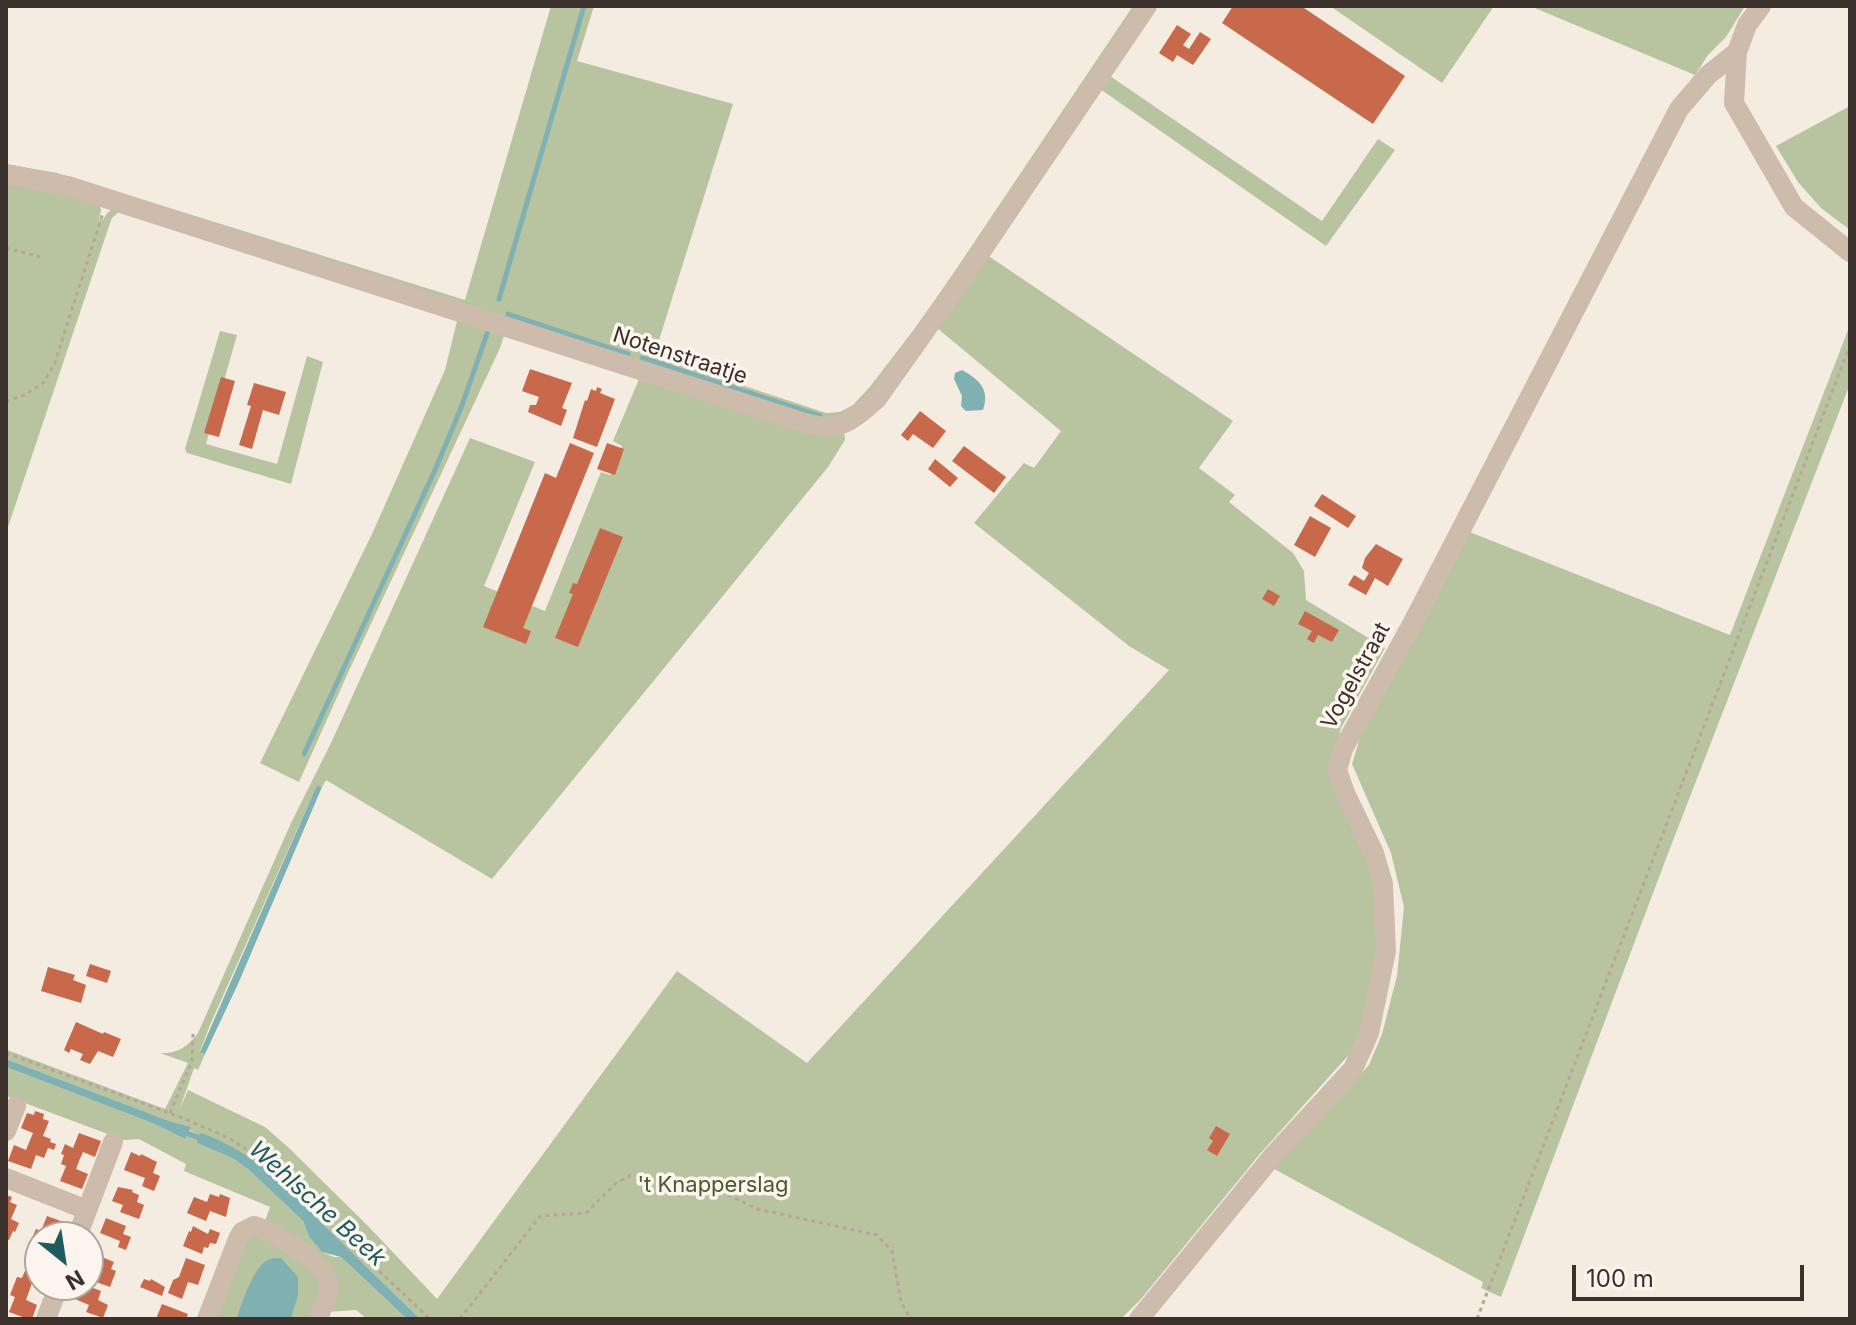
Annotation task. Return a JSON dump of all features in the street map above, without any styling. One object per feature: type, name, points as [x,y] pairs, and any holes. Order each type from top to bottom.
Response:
[{"type":"street","name":"Notenstraatje","points":[[6,174],[68,186],[808,424],[829,427],[856,416],[876,400],[974,262],[1147,6]]},
{"type":"street","points":[[1761,6],[1747,25],[1737,52],[1734,103],[1794,207],[1850,252]]},
{"type":"street","name":"Vogelstraat","points":[[1139,1319],[1272,1157],[1353,1069],[1369,1033],[1386,951],[1383,884],[1374,853],[1337,770],[1343,749],[1411,626],[1679,109],[1708,75],[1737,52]]},
{"type":"street","points":[[6,1131],[16,1106]]},
{"type":"street","points":[[83,1221],[113,1142]]},
{"type":"street","points":[[6,1178],[87,1210]]},
{"type":"street","points":[[207,1319],[238,1239],[242,1232],[254,1226],[284,1238],[302,1251],[325,1276],[328,1292],[317,1319]]},
{"type":"path","points":[[6,402],[43,383],[54,365],[107,198]]},
{"type":"path","points":[[6,248],[40,257]]},
{"type":"path","points":[[1477,1319],[1850,345]]},
{"type":"path","points":[[169,1114],[192,1061],[193,1034]]},
{"type":"path","points":[[6,1053],[229,1138],[262,1160],[430,1319]]},
{"type":"path","points":[[460,1319],[540,1216],[586,1213],[616,1183],[631,1175],[646,1176],[665,1183],[712,1187],[757,1209],[877,1235],[892,1251],[901,1302],[911,1319]]},
{"type":"green space","points":[[551,6],[594,6],[577,61],[733,104],[654,356],[826,413],[840,412],[853,405],[869,388],[926,314],[1133,6],[1142,6],[877,391],[846,416],[819,420],[6,171],[6,164],[57,173],[465,300]]},
{"type":"green space","points":[[1330,6],[1494,6],[1442,83]]},
{"type":"green space","points":[[1530,6],[1745,6],[1726,37],[1708,55],[1695,75]]},
{"type":"green space","points":[[1110,76],[1322,221],[1378,139],[1395,150],[1326,246],[1100,89]]},
{"type":"green space","points":[[1850,106],[1850,230],[1821,208],[1798,182],[1776,146]]},
{"type":"green space","points":[[6,178],[99,203],[99,219],[103,220],[113,209],[122,209],[110,223],[6,533]]},
{"type":"green space","name":"'t Knapperslag","points":[[987,255],[1233,421],[1199,468],[1235,495],[1229,502],[1293,553],[1304,571],[1306,600],[1385,648],[1341,728],[1333,763],[1377,882],[1379,933],[1369,1008],[1353,1050],[1259,1155],[1141,1299],[1121,1319],[420,1319],[274,1176],[189,1130],[190,1127],[6,1059],[7,1050],[165,1109],[188,1063],[160,1053],[182,1048],[198,1033],[291,823],[331,743],[470,438],[535,462],[484,586],[545,611],[601,472],[610,475],[622,446],[613,441],[642,372],[844,431],[845,440],[828,467],[492,879],[326,780],[322,787],[317,785],[210,1025],[200,1051],[205,1054],[198,1070],[194,1068],[179,1111],[188,1090],[265,1127],[369,1227],[437,1299],[677,971],[807,1063],[1169,670],[1129,646],[974,523],[1024,463],[1034,468],[1061,431],[937,328]]},
{"type":"green space","points":[[458,317],[505,332],[500,348],[299,782],[260,763],[372,534],[445,370]]},
{"type":"green space","points":[[1850,325],[1850,384],[1667,856],[1501,1297],[1481,1288],[1483,1282],[1274,1169],[1369,1065],[1382,1034],[1397,976],[1404,907],[1391,853],[1352,764],[1363,728],[1467,531],[1730,635]]},
{"type":"green space","points":[[220,331],[237,335],[206,444],[277,464],[307,356],[323,362],[291,484],[187,453],[185,449]]},
{"type":"green space","points":[[6,1067],[152,1123],[185,1139],[187,1135],[198,1140],[197,1143],[234,1159],[303,1221],[309,1237],[322,1252],[341,1257],[407,1319],[367,1319],[356,1310],[326,1312],[336,1288],[264,1224],[270,1207],[184,1171],[186,1164],[139,1139],[124,1140],[6,1096]]},
{"type":"green space","points":[[250,1234],[274,1239],[322,1282],[311,1319],[213,1319]]},
{"type":"water","points":[[962,370],[982,386],[985,397],[983,410],[966,411],[961,406],[962,396],[954,379],[955,373]]},
{"type":"water","points":[[317,785],[322,787],[238,984],[205,1054],[200,1052]]},
{"type":"water","points":[[6,1059],[191,1127],[189,1131],[211,1137],[239,1151],[274,1176],[420,1319],[407,1319],[341,1257],[322,1252],[309,1237],[303,1221],[234,1159],[197,1143],[197,1140],[187,1136],[185,1139],[152,1123],[6,1067]]},
{"type":"water","points":[[281,1258],[298,1277],[298,1295],[291,1319],[236,1319],[258,1270],[268,1260]]},
{"type":"building","points":[[1233,6],[1301,6],[1405,76],[1373,124],[1222,23]]},
{"type":"building","points":[[1177,25],[1191,34],[1183,45],[1189,49],[1200,32],[1211,39],[1193,65],[1177,55],[1173,62],[1159,53]]},
{"type":"building","points":[[530,369],[572,383],[562,408],[567,410],[561,426],[528,412],[530,405],[536,405],[539,397],[522,391]]},
{"type":"building","points":[[221,377],[235,381],[219,437],[204,433]]},
{"type":"building","points":[[254,383],[286,392],[279,415],[263,410],[252,449],[239,445],[251,406],[247,405]]},
{"type":"building","points":[[597,387],[602,389],[600,393],[615,399],[597,447],[573,438],[585,400],[591,389],[596,391]]},
{"type":"building","points":[[920,411],[946,431],[933,448],[913,434],[908,441],[901,435]]},
{"type":"building","points":[[570,443],[594,453],[523,628],[531,631],[526,644],[483,627],[545,473],[556,478]]},
{"type":"building","points":[[607,443],[624,449],[615,475],[597,469]]},
{"type":"building","points":[[964,446],[1006,477],[994,493],[952,461]]},
{"type":"building","points":[[935,459],[958,478],[950,487],[928,469]]},
{"type":"building","points":[[1322,494],[1356,516],[1348,528],[1314,506]]},
{"type":"building","points":[[1310,516],[1331,528],[1315,557],[1294,545]]},
{"type":"building","points":[[600,528],[623,537],[578,647],[555,638],[573,594],[569,593],[573,583],[577,584]]},
{"type":"building","points":[[1376,544],[1403,559],[1388,586],[1375,578],[1366,595],[1348,585],[1354,575],[1364,581],[1369,573],[1362,568],[1365,558]]},
{"type":"building","points":[[1268,589],[1280,596],[1274,606],[1262,599]]},
{"type":"building","points":[[1305,611],[1339,630],[1332,642],[1318,635],[1314,643],[1307,639],[1312,631],[1298,624]]},
{"type":"building","points":[[90,964],[111,971],[107,983],[86,976]]},
{"type":"building","points":[[48,967],[75,975],[73,980],[86,985],[81,1003],[41,991]]},
{"type":"building","points":[[76,1022],[121,1039],[113,1057],[98,1051],[90,1064],[80,1060],[83,1054],[71,1049],[69,1053],[64,1050]]},
{"type":"building","points":[[35,1111],[44,1114],[43,1119],[49,1121],[43,1136],[56,1144],[54,1150],[48,1148],[44,1158],[36,1155],[31,1169],[8,1161],[14,1145],[26,1150],[33,1133],[21,1128],[27,1113],[34,1115]]},
{"type":"building","points":[[1216,1126],[1230,1134],[1217,1156],[1207,1150],[1213,1141],[1209,1138]]},
{"type":"building","points":[[79,1133],[101,1141],[95,1157],[83,1152],[79,1161],[76,1169],[88,1174],[82,1189],[60,1181],[66,1166],[61,1164],[64,1155],[61,1154],[65,1144],[73,1148]]},
{"type":"building","points":[[131,1152],[157,1162],[153,1173],[160,1176],[154,1191],[142,1186],[145,1178],[124,1170]]},
{"type":"building","points":[[118,1187],[133,1190],[139,1195],[137,1202],[144,1205],[139,1219],[120,1212],[123,1205],[112,1201]]},
{"type":"building","points":[[210,1194],[230,1198],[226,1217],[210,1211],[206,1221],[187,1213],[194,1197],[207,1202]]},
{"type":"building","points":[[6,1195],[12,1197],[10,1202],[17,1205],[11,1219],[19,1223],[9,1240],[6,1239]]},
{"type":"building","points":[[106,1218],[126,1226],[123,1234],[131,1237],[126,1250],[118,1247],[120,1241],[104,1235]]},
{"type":"building","points":[[193,1226],[208,1234],[210,1229],[220,1233],[216,1244],[210,1243],[208,1248],[204,1247],[202,1254],[183,1246]]},
{"type":"building","points":[[104,1258],[114,1262],[111,1269],[116,1271],[110,1287],[104,1285]]},
{"type":"building","points":[[186,1258],[205,1265],[198,1285],[188,1282],[182,1299],[168,1293],[173,1280],[179,1277]]},
{"type":"building","points":[[24,1273],[24,1301],[37,1305],[32,1319],[9,1312],[15,1297],[10,1295],[17,1277],[22,1278]]},
{"type":"building","points":[[144,1279],[151,1279],[165,1287],[162,1296],[140,1287]]},
{"type":"building","points":[[80,1301],[100,1301],[108,1305],[103,1318],[86,1312],[89,1305]]},
{"type":"building","points":[[162,1304],[188,1314],[186,1319],[156,1319]]},
{"type":"waterway","points":[[499,299],[584,6]]},
{"type":"waterway","points":[[508,314],[628,354]]},
{"type":"waterway","points":[[304,754],[435,470],[488,331]]},
{"type":"waterway","points":[[642,358],[820,416]]},
{"type":"water label","name":"Wehlsche Beek","points":[[317,1204]]}]
